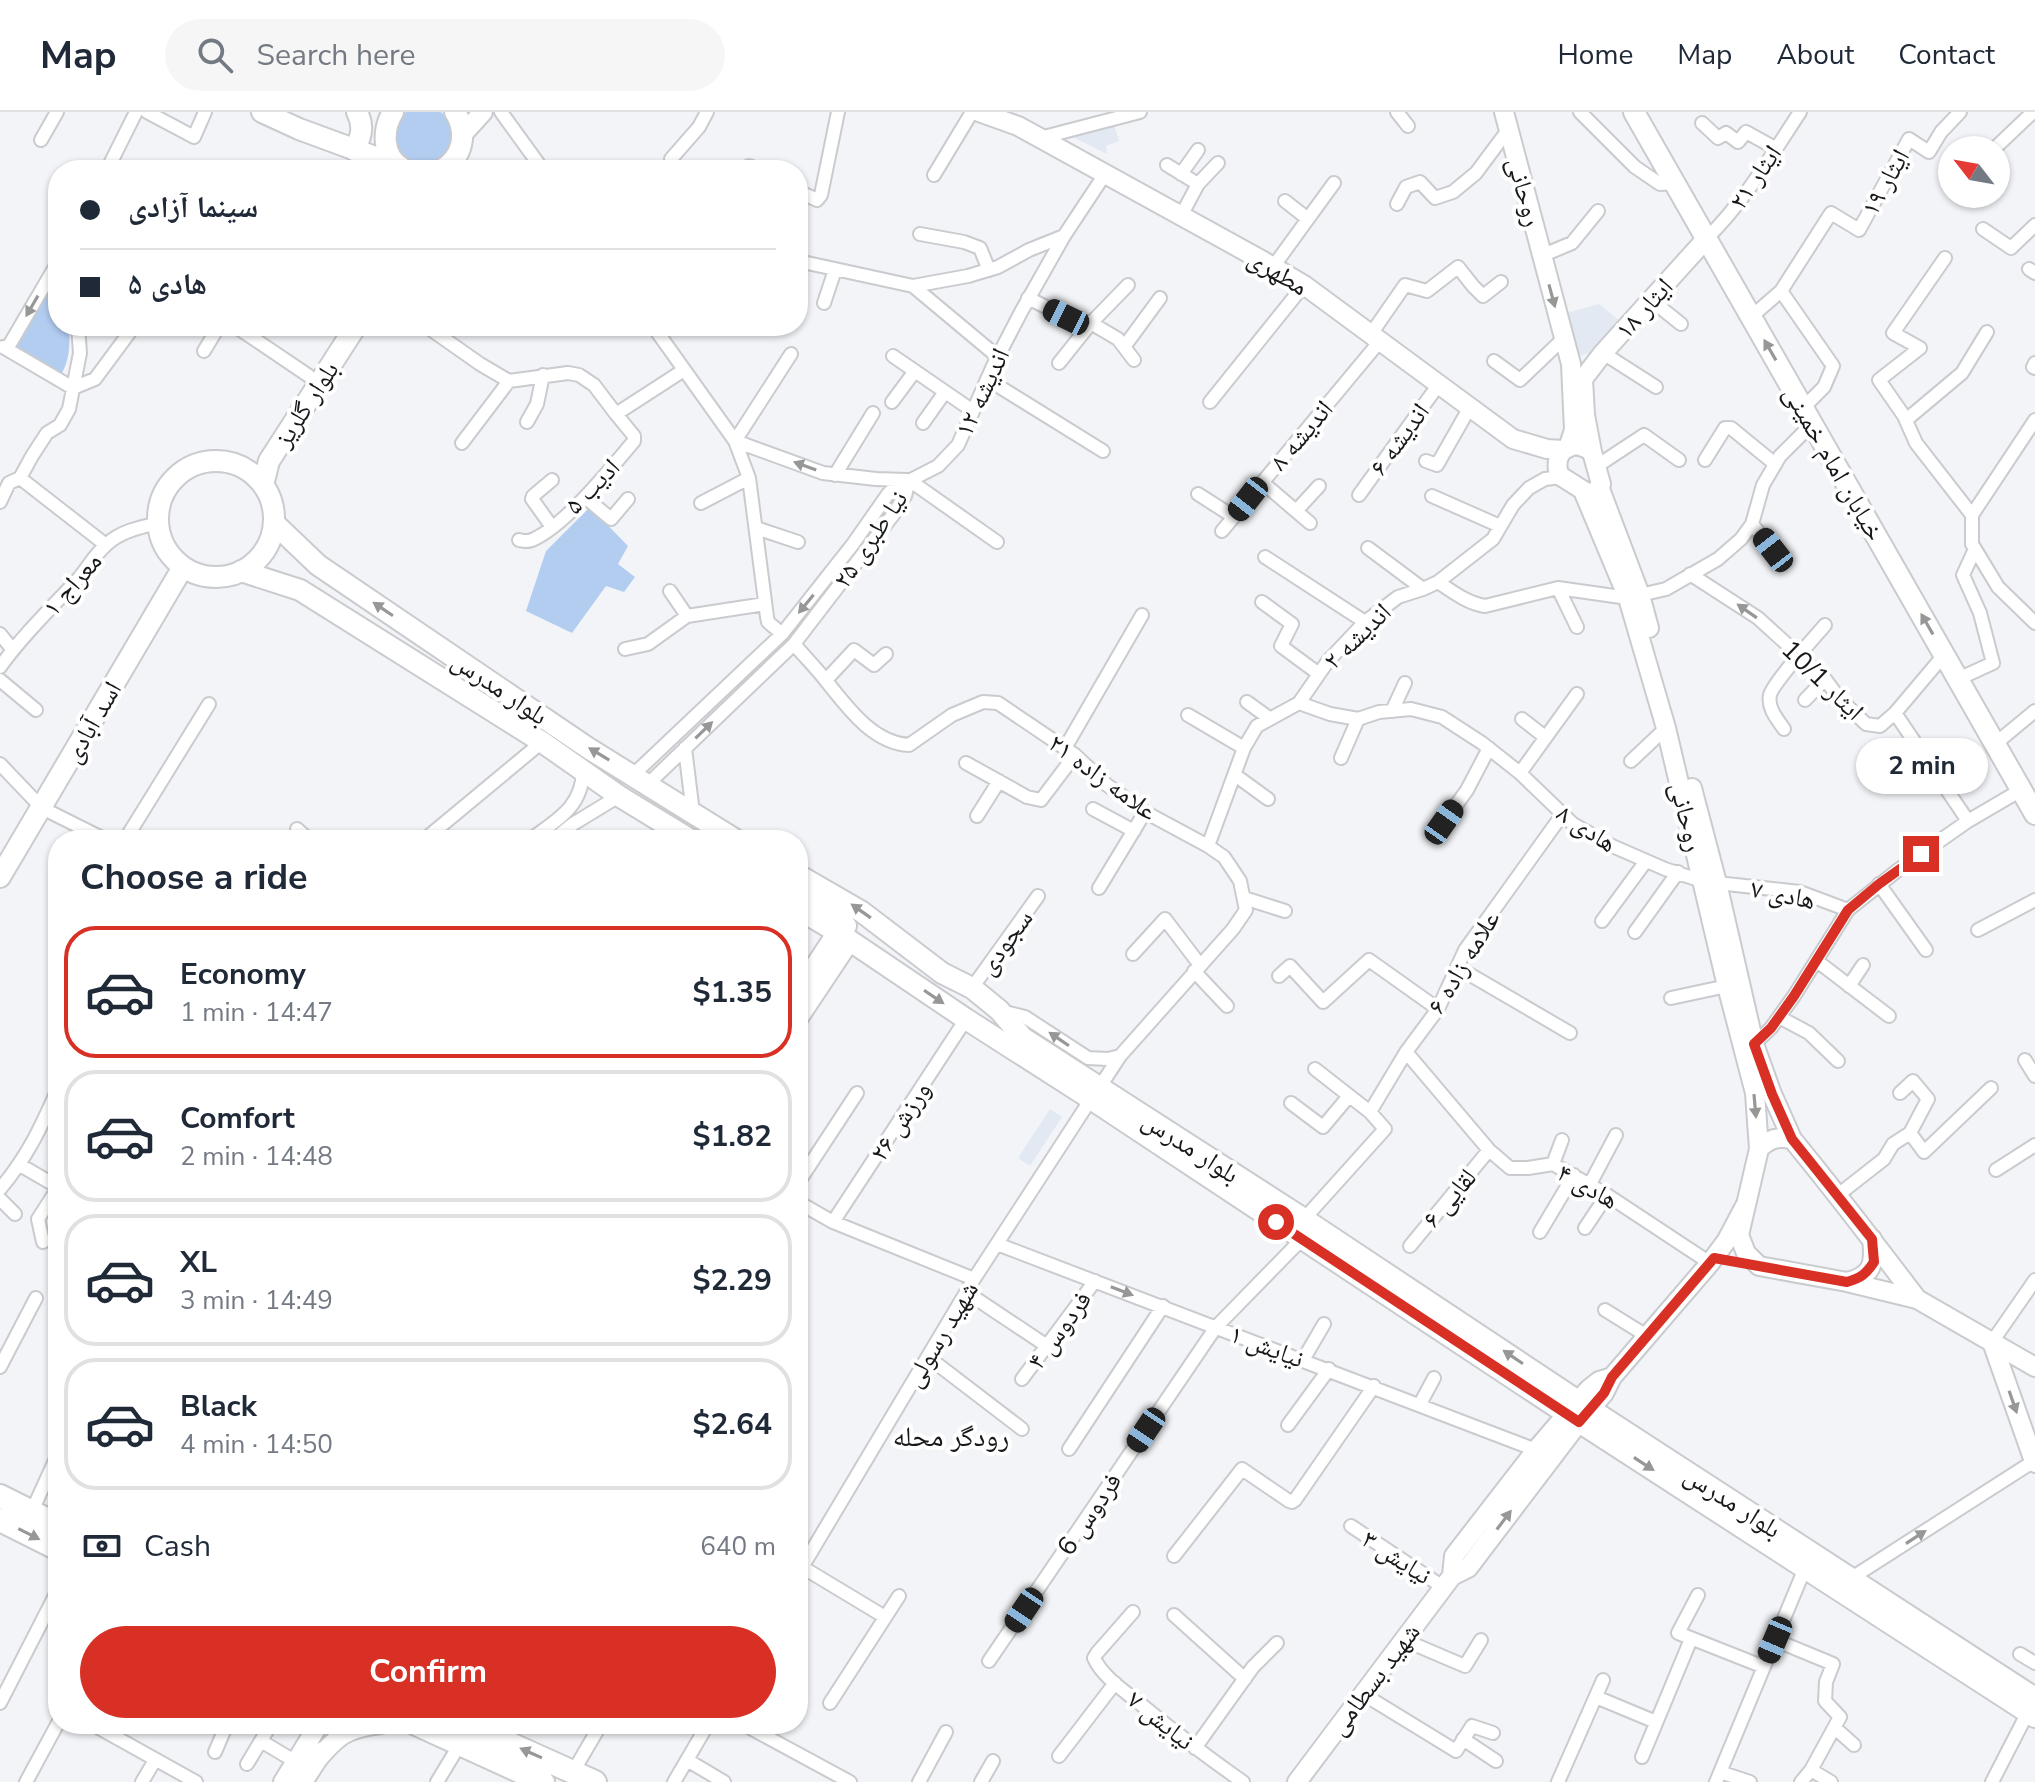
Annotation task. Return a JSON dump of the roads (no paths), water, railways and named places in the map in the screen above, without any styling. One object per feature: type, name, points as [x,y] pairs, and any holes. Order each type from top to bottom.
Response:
[{"type":"highway","points":[[0,1496],[48,1520]]},
{"type":"highway","points":[[0,1520],[48,1544]]},
{"type":"highway","points":[[474,1734],[543,1782]]},
{"type":"highway","points":[[478,1734],[595,1782]]},
{"type":"main road","points":[[262,112],[379,160]]},
{"type":"main road","points":[[354,150],[362,132],[357,112]]},
{"type":"main road","points":[[393,112],[385,129],[385,140],[395,160]]},
{"type":"main road","points":[[454,160],[463,134],[455,112]]},
{"type":"main road","points":[[463,134],[483,112]]},
{"type":"main road","name":"مطهری","points":[[979,112],[1018,126],[1304,285],[1513,439],[1547,449],[1565,449]]},
{"type":"main road","name":"خیابان امام خمینی","points":[[1634,112],[2035,814]]},
{"type":"main road","name":"روحانی","points":[[1506,121],[1571,359]]},
{"type":"main road","name":"ایثار ۱۸","points":[[1571,359],[1603,353],[1706,239]]},
{"type":"main road","name":"بلوار گلریز","points":[[229,462],[258,453],[335,336]]},
{"type":"main road","name":"بلوار گلریز","points":[[263,485],[269,461],[350,336]]},
{"type":"main road","points":[[1571,359],[1603,353]]},
{"type":"main road","points":[[1560,476],[1557,464],[1574,430],[1571,359]]},
{"type":"main road","points":[[1513,439],[1560,476],[1592,491],[1601,478],[1571,359]]},
{"type":"main road","points":[[1565,449],[1583,446],[1594,459]]},
{"type":"main road","points":[[212,461],[229,462],[244,468],[263,485],[273,507],[274,523],[271,538],[254,563],[227,576],[212,577],[183,567],[171,556],[163,542],[159,511],[171,482],[182,471],[212,461]]},
{"type":"main road","name":"روحانی","points":[[1592,491],[1634,597],[1723,941],[1772,1094],[1792,1139],[1917,1299]]},
{"type":"main road","name":"بلوار مدرس","points":[[274,523],[318,565],[588,748],[720,830]]},
{"type":"main road","name":"اسد آبادی","points":[[0,877],[183,567]]},
{"type":"main road","name":"بلوار مدرس","points":[[241,571],[300,590],[542,742],[619,796],[675,830]]},
{"type":"main road","name":"روحانی","points":[[1634,597],[1666,728],[1710,882]]},
{"type":"main road","name":"بلوار مدرس","points":[[808,881],[862,912],[942,973],[972,988],[999,1010],[1023,1038],[1095,1093]]},
{"type":"main road","points":[[808,895],[845,934],[942,973]]},
{"type":"main road","name":"بلوار مدرس","points":[[808,914],[845,934],[966,1019],[1095,1093],[1578,1411],[1805,1568],[2033,1709]]},
{"type":"main road","points":[[808,979],[845,934]]},
{"type":"main road","points":[[808,1001],[845,934]]},
{"type":"main road","name":"روحانی","points":[[1723,941],[1727,986],[1755,1093],[1759,1149],[1745,1206]]},
{"type":"main road","points":[[1759,1149],[1773,1138],[1792,1139]]},
{"type":"main road","points":[[1578,1411],[1589,1389],[1599,1381],[1612,1377],[1712,1260],[1745,1206]]},
{"type":"main road","points":[[1745,1206],[1739,1235],[1746,1253],[1759,1266]]},
{"type":"main road","points":[[1847,1282],[1859,1279],[1874,1262],[1872,1239]]},
{"type":"main road","points":[[1712,1260],[1847,1282],[1917,1299],[2035,1367]]},
{"type":"main road","points":[[1992,1342],[2035,1462]]},
{"type":"main road","name":"بلوار مدرس","points":[[1578,1411],[1850,1579],[2033,1709]]},
{"type":"main road","name":"شهید بسطامی","points":[[1448,1582],[1454,1556],[1536,1450],[1578,1411]]},
{"type":"main road","name":"شهید بسطامی","points":[[1297,1782],[1448,1582],[1468,1568],[1578,1411]]},
{"type":"main road","points":[[303,1782],[307,1734]]},
{"type":"main road","points":[[306,1756],[315,1734]]},
{"type":"main road","points":[[283,1782],[329,1734]]},
{"type":"main road","points":[[306,1756],[344,1734]]},
{"type":"street","points":[[41,140],[57,112]]},
{"type":"street","points":[[112,160],[136,112]]},
{"type":"street","points":[[147,112],[194,137],[205,112]]},
{"type":"street","points":[[501,112],[536,160]]},
{"type":"street","points":[[671,159],[699,127],[707,112]]},
{"type":"street","points":[[808,196],[817,200],[821,195],[838,112]]},
{"type":"street","points":[[934,175],[972,112]]},
{"type":"street","points":[[1040,138],[1140,112]]},
{"type":"street","points":[[1397,112],[1408,126]]},
{"type":"street","points":[[1580,112],[1635,167],[1660,184],[1675,183]]},
{"type":"street","name":"ایثار ۲۱","points":[[1706,239],[1727,219],[1800,112]]},
{"type":"street","points":[[1939,112],[1956,116]]},
{"type":"street","points":[[2009,136],[2033,114]]},
{"type":"street","name":"ایثار ١٩","points":[[1751,317],[1781,291],[1831,213],[1859,230],[1909,139],[1929,152],[1941,132],[1956,116]]},
{"type":"street","points":[[1397,204],[1406,187],[1420,182],[1435,198],[1453,192],[1476,173],[1506,121]]},
{"type":"street","points":[[1702,123],[1718,138],[1726,133],[1738,142],[1746,132],[1775,148]]},
{"type":"street","points":[[1181,174],[1198,150]]},
{"type":"street","points":[[1181,216],[1198,184],[1218,163]]},
{"type":"street","points":[[1167,165],[1198,184]]},
{"type":"street","name":"اندیشه ۱۲","points":[[909,480],[938,466],[958,445],[1028,298],[1105,174]]},
{"type":"street","points":[[1273,267],[1334,183]]},
{"type":"street","points":[[1285,201],[1308,219]]},
{"type":"street","points":[[1541,256],[1572,243],[1598,211]]},
{"type":"street","points":[[1983,229],[2011,248],[2035,225]]},
{"type":"street","points":[[920,234],[980,248],[989,270]]},
{"type":"street","points":[[808,263],[913,286],[989,270],[1064,236]]},
{"type":"street","points":[[1945,258],[1893,333],[1920,348],[1879,380],[1906,420],[1916,443],[1972,515]]},
{"type":"street","name":"اندیشه ۸","points":[[1222,531],[1375,337],[1405,285],[1427,291],[1458,267],[1483,296],[1501,282]]},
{"type":"street","points":[[824,303],[835,270]]},
{"type":"street","points":[[48,278],[4,347],[73,388]]},
{"type":"street","points":[[1059,363],[1091,323],[1128,285]]},
{"type":"street","points":[[1210,402],[1304,285]]},
{"type":"street","points":[[913,286],[998,357]]},
{"type":"street","points":[[1438,582],[1464,599],[1485,606],[1558,588],[1634,597],[1666,589],[1718,559],[1741,539],[1752,524],[1763,485],[1808,416],[1833,366],[1781,291]]},
{"type":"street","points":[[1028,298],[1066,317],[1091,323],[1118,339],[1134,360]]},
{"type":"street","points":[[1124,347],[1160,298]]},
{"type":"street","points":[[1651,300],[1681,324]]},
{"type":"street","points":[[1906,420],[1962,373],[1987,332]]},
{"type":"street","points":[[0,502],[9,483],[20,478],[47,433],[60,425],[69,409],[80,353],[79,336]]},
{"type":"street","points":[[73,388],[95,379],[127,336]]},
{"type":"street","points":[[204,351],[213,336]]},
{"type":"street","points":[[250,336],[309,376]]},
{"type":"street","points":[[440,336],[509,381],[543,375],[579,375],[594,385],[616,414],[684,370]]},
{"type":"street","points":[[660,336],[735,441],[749,478],[768,622],[782,634]]},
{"type":"street","points":[[1603,353],[1656,387]]},
{"type":"street","points":[[735,441],[791,354]]},
{"type":"street","points":[[893,356],[973,411]]},
{"type":"street","points":[[1494,361],[1520,380],[1571,359]]},
{"type":"street","points":[[892,402],[915,371]]},
{"type":"street","points":[[527,422],[537,404],[543,375]]},
{"type":"street","points":[[987,379],[1103,451]]},
{"type":"street","points":[[462,443],[509,381]]},
{"type":"street","name":"اندیشه ۶","points":[[1359,495],[1439,384]]},
{"type":"street","points":[[923,423],[945,392]]},
{"type":"street","points":[[1426,461],[1437,465],[1470,407]]},
{"type":"street","points":[[835,475],[873,413]]},
{"type":"street","name":"ادیب ۵","points":[[519,540],[529,541],[552,527],[585,497],[634,441],[634,436],[616,414]]},
{"type":"street","points":[[2033,618],[1998,587],[1972,544],[1972,515],[2035,420]]},
{"type":"street","points":[[1705,460],[1725,428],[1731,428],[1775,464]]},
{"type":"street","points":[[1594,459],[1644,435],[1679,460]]},
{"type":"street","points":[[735,441],[823,473],[909,480],[997,542]]},
{"type":"street","name":"اندیشه ۲","points":[[1208,846],[1244,748],[1257,726],[1299,703],[1328,661],[1365,622],[1398,597],[1438,582],[1493,539],[1513,505],[1529,488],[1545,479],[1560,476]]},
{"type":"street","points":[[20,478],[106,545]]},
{"type":"street","points":[[701,503],[749,478]]},
{"type":"street","points":[[552,480],[532,499],[552,527]]},
{"type":"street","name":"نیا طبری ۲۵","points":[[640,779],[717,695],[782,634],[888,494],[909,480]]},
{"type":"street","name":"نیا طبری ۲۵","points":[[640,779],[685,748],[794,644],[893,515],[905,496],[909,480]]},
{"type":"street","points":[[1262,482],[1310,523]]},
{"type":"street","points":[[1296,511],[1319,486]]},
{"type":"street","points":[[1198,494],[1234,517]]},
{"type":"street","points":[[1432,496],[1500,526]]},
{"type":"street","points":[[585,497],[611,519],[628,499]]},
{"type":"street","name":"معراج ۱","points":[[0,667],[106,545],[138,527],[159,523]]},
{"type":"street","points":[[1752,524],[1773,550]]},
{"type":"street","points":[[756,528],[798,542]]},
{"type":"street","points":[[1368,548],[1423,589]]},
{"type":"street","points":[[1958,679],[1993,663],[1980,613],[1963,575],[1975,549]]},
{"type":"street","points":[[1265,557],[1365,622]]},
{"type":"street","name":"ایثار 10/1","points":[[1690,574],[1758,618],[1825,679],[1839,698],[1866,724],[1880,726],[1895,713],[1944,655]]},
{"type":"street","points":[[1558,588],[1577,627]]},
{"type":"street","points":[[670,591],[687,616]]},
{"type":"street","points":[[1262,602],[1292,624],[1281,646],[1319,674]]},
{"type":"street","points":[[625,649],[648,644],[687,616],[765,604]]},
{"type":"street","points":[[966,763],[1027,797],[1041,800],[1070,752],[1142,615]]},
{"type":"street","points":[[1784,729],[1771,711],[1769,696],[1825,625]]},
{"type":"street","points":[[0,634],[13,650]]},
{"type":"street","name":"علامه زاده ۲۱","points":[[794,644],[857,718],[880,736],[901,744],[909,745],[952,715],[983,702],[998,703],[1070,752],[1107,785],[1145,812],[1224,857],[1240,881],[1244,898]]},
{"type":"street","points":[[826,680],[854,650],[874,665],[886,654]]},
{"type":"street","points":[[1805,700],[1825,679]]},
{"type":"street","points":[[0,680],[36,710]]},
{"type":"street","points":[[1392,711],[1405,683]]},
{"type":"street","points":[[1520,773],[1577,694]]},
{"type":"street","points":[[717,695],[727,708]]},
{"type":"street","points":[[1247,702],[1269,718]]},
{"type":"street","points":[[1299,703],[1330,714],[1358,719],[1341,758]]},
{"type":"street","points":[[131,830],[209,704]]},
{"type":"street","name":"هادی ۸","points":[[1358,719],[1379,712],[1411,709],[1442,717],[1520,773],[1573,824],[1646,861],[1710,882]]},
{"type":"street","points":[[1995,744],[2035,711]]},
{"type":"street","points":[[1895,713],[1968,821]]},
{"type":"street","points":[[1188,715],[1244,748]]},
{"type":"street","points":[[1522,719],[1545,737]]},
{"type":"street","points":[[1631,761],[1666,728]]},
{"type":"street","points":[[436,830],[542,742]]},
{"type":"street","points":[[685,748],[693,813]]},
{"type":"street","points":[[1444,822],[1467,790],[1489,748]]},
{"type":"street","points":[[0,764],[42,808],[86,830]]},
{"type":"street","points":[[542,830],[570,808],[580,795],[583,771]]},
{"type":"street","points":[[1235,775],[1268,799]]},
{"type":"street","points":[[977,816],[999,781]]},
{"type":"street","points":[[1754,1044],[1779,1017],[1848,910],[1879,884],[1968,821],[2021,790]]},
{"type":"street","points":[[566,830],[619,796]]},
{"type":"street","points":[[1093,809],[1134,831]]},
{"type":"street","points":[[1099,888],[1145,812]]},
{"type":"street","name":"علامه زاده ۶","points":[[1370,1112],[1406,1052],[1438,1009],[1465,950],[1562,815]]},
{"type":"street","points":[[1602,921],[1646,861]]},
{"type":"street","points":[[1635,932],[1678,872]]},
{"type":"street","name":"هادی ۷","points":[[1710,882],[1800,892],[1848,910]]},
{"type":"street","points":[[1879,884],[1926,950]]},
{"type":"street","name":"سجودی","points":[[972,988],[1038,896]]},
{"type":"street","points":[[1095,1093],[1120,1056],[1233,929],[1246,910],[1244,898],[1285,911]]},
{"type":"street","points":[[1978,930],[2035,900]]},
{"type":"street","points":[[1133,954],[1165,919],[1227,1006]]},
{"type":"street","points":[[1279,976],[1290,966],[1323,1002],[1369,960],[1438,1009]]},
{"type":"street","points":[[1817,961],[1889,1016]]},
{"type":"street","points":[[1849,986],[1863,965]]},
{"type":"street","points":[[1457,967],[1570,1033]]},
{"type":"street","points":[[1671,998],[1727,986]]},
{"type":"street","points":[[999,1010],[1025,1017],[1088,1058],[1120,1056]]},
{"type":"street","points":[[1779,1017],[1809,1033],[1838,1061]]},
{"type":"street","name":"ورزش ۲۶","points":[[833,1222],[966,1019]]},
{"type":"street","name":"هادی ۴","points":[[1406,1052],[1489,1150],[1510,1168],[1553,1164],[1712,1260]]},
{"type":"street","points":[[2025,1060],[2035,1076]]},
{"type":"street","points":[[1315,1069],[1370,1112]]},
{"type":"street","points":[[1838,1195],[1884,1159],[1893,1144],[1910,1133],[1928,1099],[1913,1081],[1900,1093]]},
{"type":"street","points":[[1910,1133],[1924,1152],[1991,1088]]},
{"type":"street","points":[[808,1168],[857,1093]]},
{"type":"street","name":"شهید رسولی","points":[[808,1557],[974,1279],[1095,1093]]},
{"type":"street","points":[[1291,1103],[1323,1127],[1349,1096]]},
{"type":"street","name":"فردوس 6","points":[[989,1661],[1216,1327],[1303,1229],[1385,1129],[1370,1112]]},
{"type":"street","points":[[0,1189],[20,1165],[48,1113]]},
{"type":"street","points":[[1590,1184],[1616,1135]]},
{"type":"street","points":[[1553,1164],[1562,1140]]},
{"type":"street","points":[[1996,1170],[2035,1145]]},
{"type":"street","name":"لقایی ۶","points":[[1410,1246],[1489,1150]]},
{"type":"street","points":[[20,1165],[48,1182]]},
{"type":"street","points":[[1540,1232],[1574,1175]]},
{"type":"street","points":[[1585,1228],[1607,1195]]},
{"type":"street","points":[[0,1199],[15,1214]]},
{"type":"street","points":[[43,1242],[38,1219],[48,1204]]},
{"type":"street","points":[[808,1208],[833,1222],[974,1279]]},
{"type":"street","name":"نیایش ۱","points":[[997,1244],[1303,1360],[1362,1379],[1536,1450]]},
{"type":"street","points":[[1992,1342],[2035,1280]]},
{"type":"street","name":"فردوس ۴","points":[[1022,1379],[1095,1281]]},
{"type":"street","points":[[966,1292],[1047,1346]]},
{"type":"street","points":[[0,1367],[36,1298]]},
{"type":"street","points":[[1069,1449],[1163,1306]]},
{"type":"street","points":[[1605,1310],[1647,1336]]},
{"type":"street","points":[[1303,1360],[1324,1324]]},
{"type":"street","points":[[928,1357],[1022,1429]]},
{"type":"street","points":[[1288,1425],[1329,1369]]},
{"type":"street","points":[[1420,1404],[1434,1378]]},
{"type":"street","points":[[1174,1556],[1242,1469],[1289,1501],[1295,1500],[1374,1386]]},
{"type":"street","points":[[1850,1579],[2035,1462]]},
{"type":"street","points":[[32,1511],[48,1476]]},
{"type":"street","name":"نیایش ۳","points":[[1351,1526],[1448,1582]]},
{"type":"street","points":[[1750,1782],[1718,1777],[1805,1568]]},
{"type":"street","points":[[808,1574],[885,1617]]},
{"type":"street","points":[[1698,1595],[1678,1633],[1764,1667]]},
{"type":"street","points":[[830,1703],[899,1596]]},
{"type":"street","points":[[0,1703],[48,1609]]},
{"type":"street","points":[[1115,1683],[1094,1658],[1133,1612]]},
{"type":"street","points":[[1174,1615],[1245,1679]]},
{"type":"street","points":[[1642,1757],[1691,1639]]},
{"type":"street","points":[[1404,1640],[1465,1666],[1481,1640]]},
{"type":"street","points":[[1775,1640],[1833,1664],[1826,1682],[1825,1701],[1840,1717],[1811,1770],[1801,1782]]},
{"type":"street","points":[[1195,1748],[1253,1667],[1277,1643]]},
{"type":"street","points":[[2020,1654],[2035,1663]]},
{"type":"street","points":[[1558,1782],[1603,1680]]},
{"type":"street","name":"نیایش ۷","points":[[1059,1756],[1115,1683],[1195,1748],[1243,1782]]},
{"type":"street","points":[[1363,1694],[1456,1751],[1472,1726],[1493,1733]]},
{"type":"street","points":[[1596,1697],[1656,1722]]},
{"type":"street","points":[[1992,1782],[2033,1709]]},
{"type":"street","points":[[1835,1728],[1854,1745]]},
{"type":"street","points":[[919,1782],[946,1732]]},
{"type":"street","points":[[26,1782],[52,1734]]},
{"type":"street","points":[[110,1734],[196,1782]]},
{"type":"street","points":[[215,1752],[223,1734]]},
{"type":"street","points":[[247,1764],[265,1734]]},
{"type":"street","points":[[437,1782],[466,1734]]},
{"type":"street","points":[[573,1772],[595,1734]]},
{"type":"street","points":[[674,1782],[702,1734]]},
{"type":"street","points":[[761,1734],[850,1782]]},
{"type":"street","points":[[1463,1739],[1496,1761]]},
{"type":"street","points":[[261,1741],[306,1756]]},
{"type":"street","points":[[142,1782],[155,1760]]},
{"type":"street","points":[[687,1760],[724,1782]]},
{"type":"street","points":[[981,1782],[993,1761]]},
{"type":"street","points":[[1811,1770],[1831,1782]]},
{"type":"district","name":"رودگر محله","points":[[951,1436]]}]
